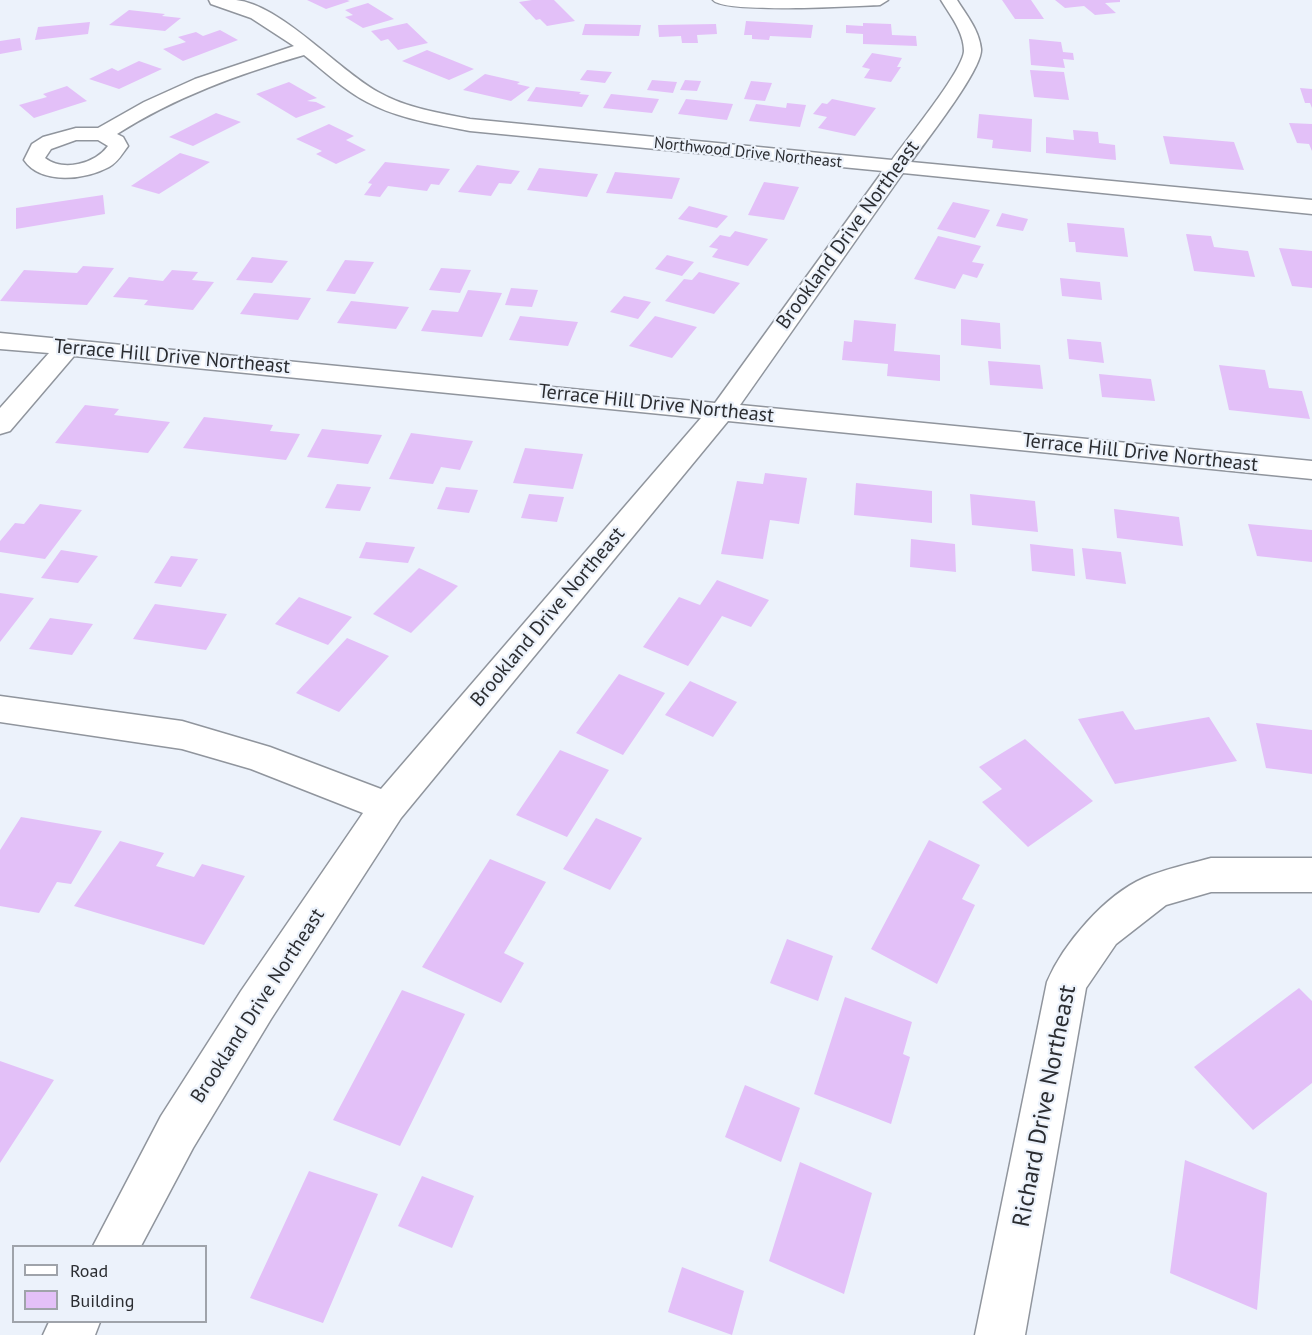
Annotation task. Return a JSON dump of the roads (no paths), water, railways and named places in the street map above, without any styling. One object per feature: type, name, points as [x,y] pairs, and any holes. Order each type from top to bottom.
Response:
[{"type":"street","name":"Northwood Drive Northeast","points":[[217,0],[263,17],[308,48],[361,90],[400,111],[470,125],[1312,207]]},
{"type":"street","points":[[721,0],[767,3],[880,0]]},
{"type":"street","name":"Brookland Drive Northeast","points":[[117,1245],[177,1132],[250,1015],[388,807],[723,410],[963,75],[973,52],[969,32],[949,0]]},
{"type":"street","points":[[102,134],[134,113],[187,87],[308,48]]},
{"type":"street","name":"Terrace Hill Drive Northeast","points":[[0,341],[723,410],[1312,470]]},
{"type":"street","points":[[0,425],[69,346]]},
{"type":"street","points":[[0,709],[182,735],[258,757],[388,807]]},
{"type":"street","name":"Richard Drive Northeast","points":[[1000,1335],[1066,982],[1102,931],[1155,891],[1211,875],[1312,875]]}]
